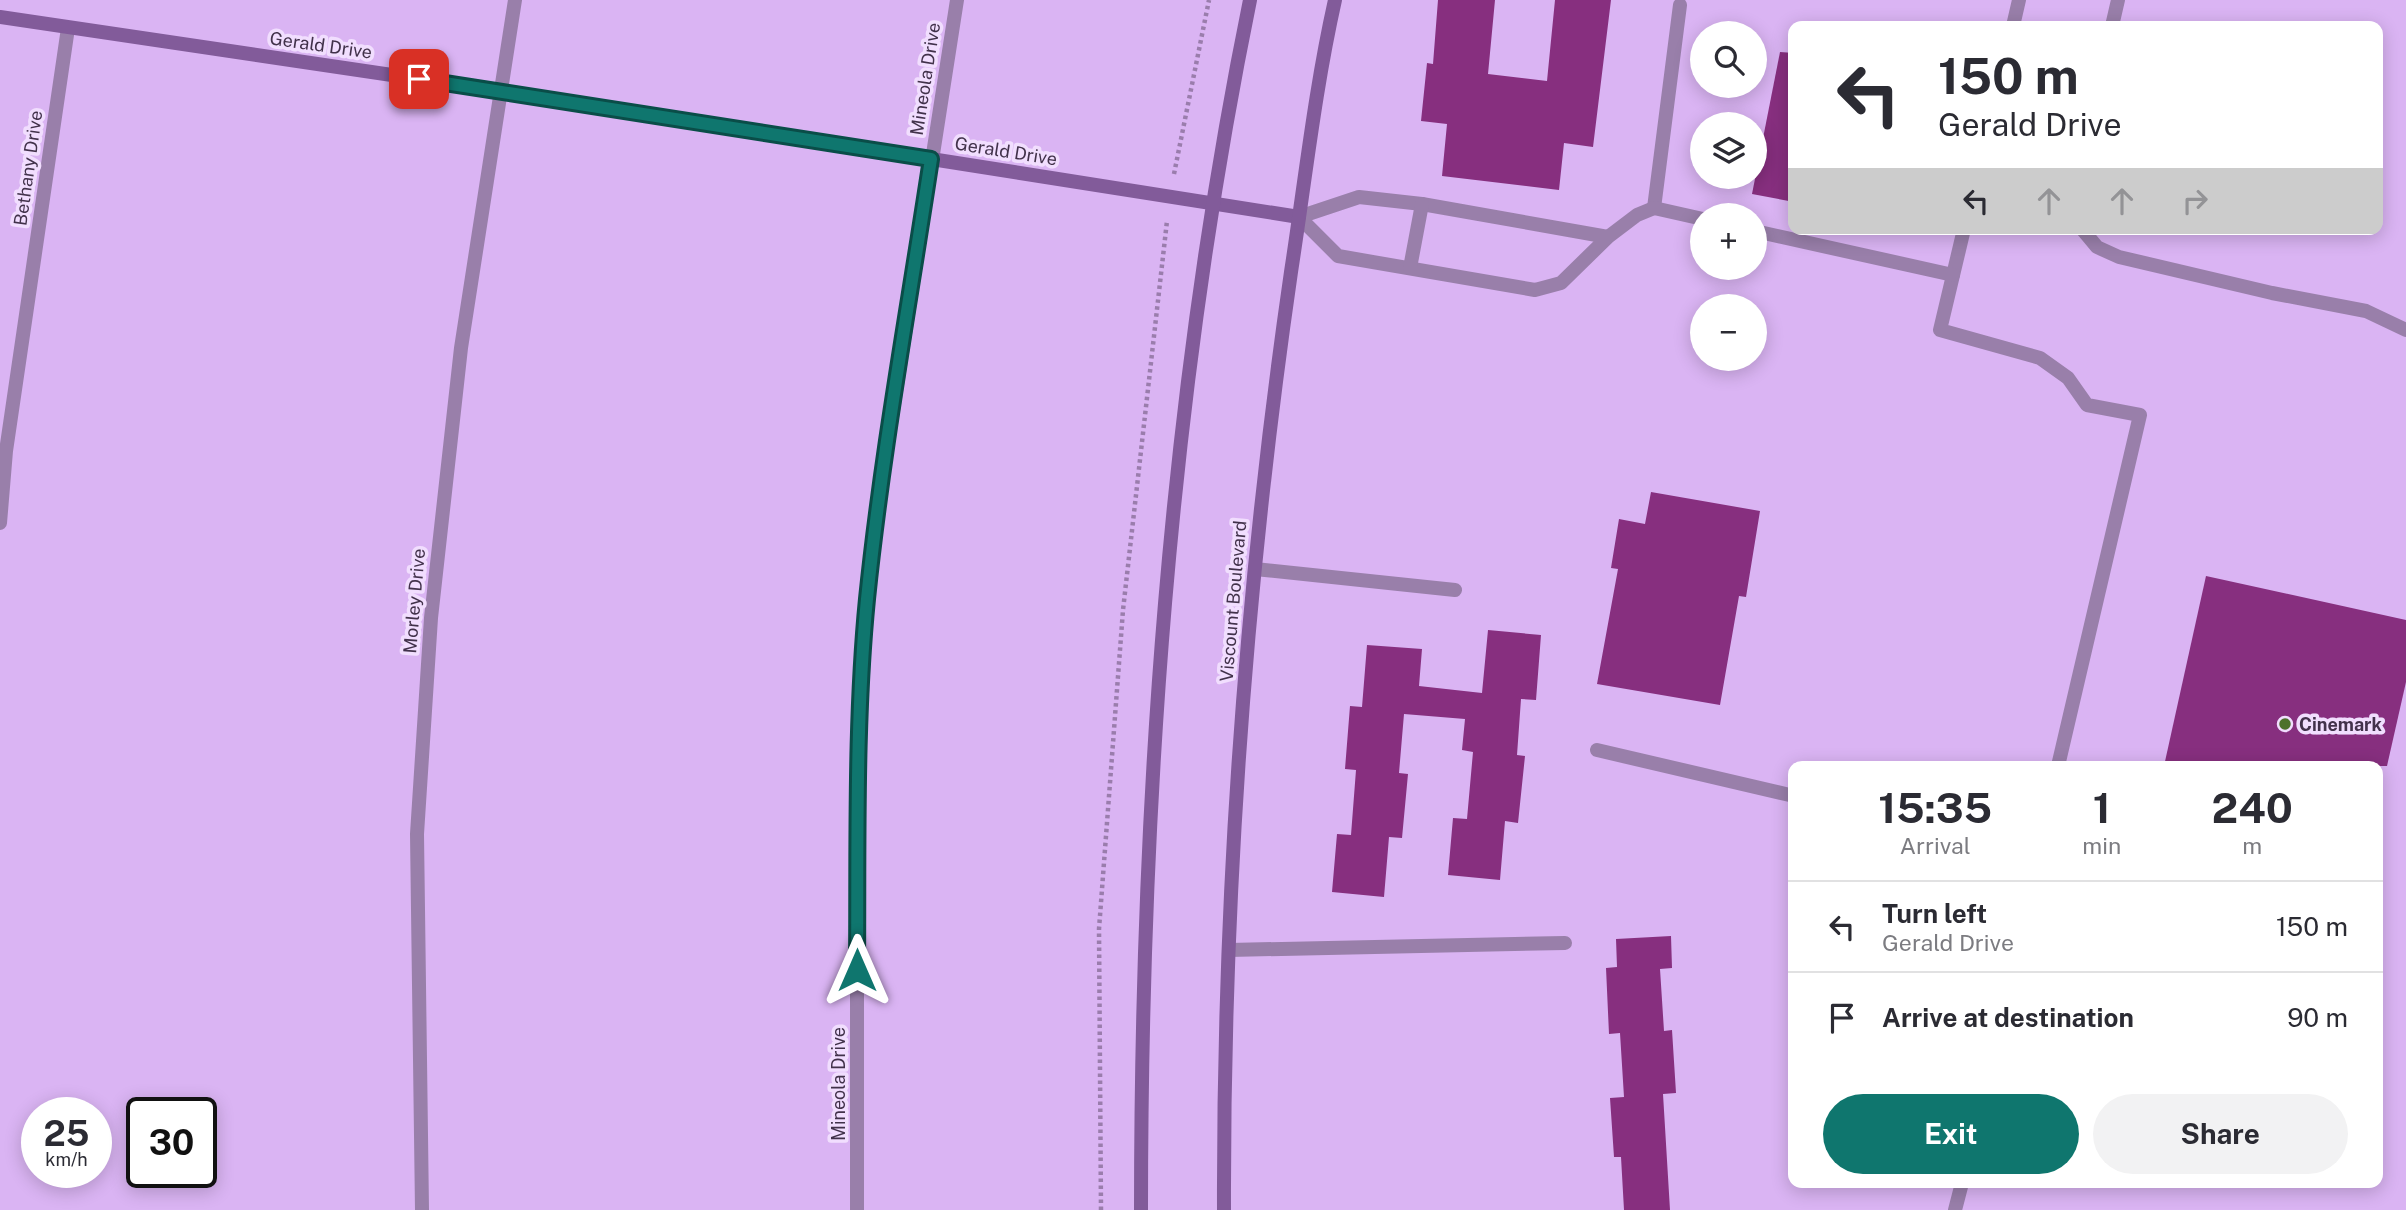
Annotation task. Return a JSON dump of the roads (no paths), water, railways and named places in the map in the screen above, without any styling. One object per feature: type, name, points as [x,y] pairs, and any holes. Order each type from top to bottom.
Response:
[{"type":"main road","points":[[1141,1210],[1146,930],[1157,724],[1175,506],[1214,202],[1250,0]]},
{"type":"main road","name":"Viscount Boulevard","points":[[1224,1210],[1229,950],[1238,774],[1255,569],[1272,404],[1335,0]]},
{"type":"main road","name":"Gerald Drive","points":[[0,17],[500,91],[1300,217]]},
{"type":"street","name":"Morley Drive","points":[[422,1210],[417,834],[431,618],[461,348],[515,0]]},
{"type":"street","name":"Mineola Drive","points":[[857,1210],[858,786],[867,600],[883,475],[957,0]]},
{"type":"street","points":[[2014,21],[2019,0]]},
{"type":"street","points":[[2113,21],[2118,0]]},
{"type":"street","points":[[1654,208],[1680,5]]},
{"type":"street","name":"Bethany Drive","points":[[0,523],[6,451],[68,28]]},
{"type":"street","points":[[1608,237],[1422,204],[1359,197],[1300,217],[1338,256],[1535,290],[1561,283],[1608,237],[1637,215],[1654,208],[1690,216]]},
{"type":"street","points":[[1410,268],[1422,204]]},
{"type":"street","points":[[1767,234],[1953,275]]},
{"type":"street","points":[[1963,235],[1940,330],[2040,358],[2068,378],[2087,405],[2140,415],[2059,761]]},
{"type":"street","points":[[2087,235],[2097,247],[2119,257],[2272,293],[2366,311],[2406,330]]},
{"type":"street","points":[[1255,569],[1455,590]]},
{"type":"street","points":[[1597,750],[1788,795]]},
{"type":"street","points":[[1229,950],[1564,943]]},
{"type":"street","points":[[1955,1210],[1961,1188]]},
{"type":"place","name":"Cinemark","points":[[2285,724]]}]
